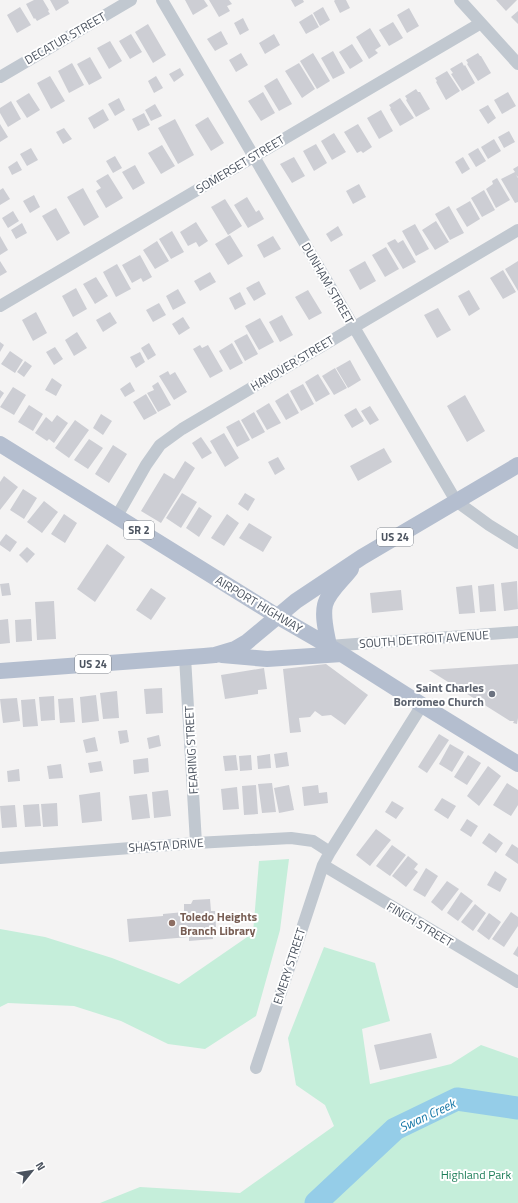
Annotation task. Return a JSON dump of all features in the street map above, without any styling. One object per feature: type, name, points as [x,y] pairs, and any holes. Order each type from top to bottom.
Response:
[{"type":"main road","name":"AIRPORT HIGHWAY","points":[[0,444],[277,616],[336,650],[518,764]]},
{"type":"main road","name":"US 24","points":[[0,671],[215,655],[235,649],[247,642],[296,601],[362,557],[518,465]]},
{"type":"main road","points":[[215,655],[267,659],[336,650],[324,613],[325,605],[328,597],[362,557]]},
{"type":"street","name":"DECATUR STREET","points":[[0,77],[131,0]]},
{"type":"street","name":"DUNHAM STREET","points":[[162,0],[456,501],[489,525],[518,543]]},
{"type":"street","points":[[460,0],[518,64]]},
{"type":"street","name":"SOMERSET STREET","points":[[0,306],[481,23]]},
{"type":"street","name":"HANOVER STREET","points":[[117,516],[146,465],[160,445],[182,429],[518,230]]},
{"type":"street","name":"SOUTH DETROIT AVENUE","points":[[336,650],[518,632]]},
{"type":"street","name":"FEARING STREET","points":[[185,657],[196,843]]},
{"type":"street","points":[[323,865],[422,705]]},
{"type":"street","name":"SHASTA DRIVE","points":[[0,858],[196,843],[291,838],[312,841],[330,852]]},
{"type":"street","name":"FINCH STREET","points":[[323,865],[518,982]]},
{"type":"street","name":"EMERY STREET","points":[[256,1068],[323,865]]},
{"type":"green space","points":[[289,859],[280,930],[256,1016],[205,1049],[168,1044],[121,1021],[74,1006],[8,1003],[0,1007],[0,929],[45,937],[112,958],[179,984],[253,933],[259,861]]},
{"type":"green space","name":"Highland Park","points":[[324,947],[375,963],[390,1021],[362,1029],[370,1084],[451,1064],[481,1045],[518,1058],[518,1203],[100,1203],[140,1187],[240,1193],[334,1126],[325,1105],[296,1085],[288,1038]]},
{"type":"building","points":[[34,0],[43,0],[50,14],[37,21],[35,18],[34,19],[26,4]]},
{"type":"building","points":[[50,0],[68,0],[69,3],[56,11]]},
{"type":"building","points":[[185,0],[204,0],[208,6],[193,15]]},
{"type":"building","points":[[209,0],[229,0],[232,4],[227,6],[230,11],[219,17]]},
{"type":"building","points":[[291,0],[303,0],[304,2],[295,7]]},
{"type":"building","points":[[346,0],[350,8],[340,13],[334,1]]},
{"type":"building","points":[[496,0],[517,0],[506,11]]},
{"type":"building","points":[[20,7],[31,25],[17,33],[7,15]]},
{"type":"building","points":[[323,7],[330,20],[320,26],[313,13]]},
{"type":"building","points":[[409,8],[419,26],[407,33],[397,15]]},
{"type":"building","points":[[518,11],[518,24],[511,17]]},
{"type":"building","points":[[312,14],[319,27],[306,34],[299,22]]},
{"type":"building","points":[[243,18],[249,30],[240,35],[234,23]]},
{"type":"building","points":[[393,22],[403,38],[389,46],[379,30]]},
{"type":"building","points":[[148,24],[166,55],[153,63],[135,32]]},
{"type":"building","points":[[370,28],[381,46],[375,50],[378,53],[369,59],[356,37]]},
{"type":"building","points":[[221,31],[228,44],[215,51],[207,39]]},
{"type":"building","points":[[131,34],[142,52],[130,59],[119,41]]},
{"type":"building","points":[[274,34],[280,45],[265,54],[259,43]]},
{"type":"building","points":[[110,41],[122,61],[109,69],[97,48]]},
{"type":"building","points":[[352,44],[363,61],[350,69],[339,52]]},
{"type":"building","points":[[333,51],[345,73],[333,79],[321,58]]},
{"type":"building","points":[[241,53],[248,65],[236,72],[229,60]]},
{"type":"building","points":[[313,53],[330,81],[317,89],[300,61]]},
{"type":"building","points":[[478,53],[491,73],[478,81],[466,60]]},
{"type":"building","points":[[90,57],[102,78],[89,85],[77,64]]},
{"type":"building","points":[[462,62],[475,83],[462,91],[451,74],[453,73],[450,69]]},
{"type":"building","points":[[72,63],[84,85],[69,93],[58,71]]},
{"type":"building","points":[[299,63],[315,89],[302,98],[285,71]]},
{"type":"building","points":[[180,68],[184,75],[174,82],[169,74]]},
{"type":"building","points":[[447,71],[460,91],[446,100],[435,78]]},
{"type":"building","points":[[50,76],[65,101],[51,109],[37,83]]},
{"type":"building","points":[[156,76],[163,88],[154,93],[148,81]]},
{"type":"building","points":[[277,78],[292,104],[279,111],[264,86]]},
{"type":"building","points":[[416,89],[420,92],[430,109],[416,117],[405,96]]},
{"type":"building","points":[[263,92],[275,113],[261,121],[248,101]]},
{"type":"building","points":[[508,92],[516,106],[502,114],[494,100]]},
{"type":"building","points":[[29,93],[40,110],[27,118],[16,101]]},
{"type":"building","points":[[119,98],[125,110],[115,116],[108,104]]},
{"type":"building","points":[[400,98],[414,118],[400,126],[389,105]]},
{"type":"building","points":[[11,101],[21,119],[8,127],[0,113],[0,108]]},
{"type":"building","points":[[155,104],[162,116],[151,121],[145,110]]},
{"type":"building","points":[[488,105],[496,118],[488,124],[479,110]]},
{"type":"building","points":[[103,109],[109,120],[94,129],[88,118]]},
{"type":"building","points":[[381,110],[393,131],[379,139],[367,118]]},
{"type":"building","points":[[144,113],[150,125],[138,131],[132,119]]},
{"type":"building","points":[[208,117],[224,143],[211,151],[195,125]]},
{"type":"building","points":[[175,119],[194,155],[178,164],[158,128]]},
{"type":"building","points":[[0,124],[8,137],[0,142]]},
{"type":"building","points":[[358,124],[372,147],[363,153],[361,151],[357,153],[344,132]]},
{"type":"building","points":[[64,128],[72,139],[63,144],[56,132]]},
{"type":"building","points":[[509,131],[515,142],[504,148],[498,137]]},
{"type":"building","points":[[334,133],[346,152],[332,160],[321,141]]},
{"type":"building","points":[[494,139],[501,151],[488,159],[481,147]]},
{"type":"building","points":[[316,144],[327,163],[314,171],[303,151]]},
{"type":"building","points":[[162,145],[175,166],[161,174],[148,153]]},
{"type":"building","points":[[31,148],[38,160],[27,166],[20,154]]},
{"type":"building","points":[[478,148],[486,161],[476,167],[468,154]]},
{"type":"building","points":[[115,156],[122,168],[113,173],[106,161]]},
{"type":"building","points":[[294,157],[305,176],[292,183],[280,164]]},
{"type":"building","points":[[463,157],[470,169],[462,174],[455,162]]},
{"type":"building","points":[[17,161],[22,170],[12,175],[8,167]]},
{"type":"building","points":[[135,165],[145,183],[133,190],[122,172]]},
{"type":"building","points":[[518,166],[518,177],[516,175],[518,178],[518,202],[515,203],[501,179],[515,172],[513,169]]},
{"type":"building","points":[[108,174],[123,198],[106,208],[96,191],[101,188],[96,181]]},
{"type":"building","points":[[497,178],[510,200],[496,208],[486,189],[493,184],[492,181]]},
{"type":"building","points":[[359,184],[366,197],[353,204],[346,191]]},
{"type":"building","points":[[3,188],[10,199],[0,205],[0,190]]},
{"type":"building","points":[[83,188],[99,217],[84,226],[67,197]]},
{"type":"building","points":[[484,190],[495,210],[482,217],[471,198]]},
{"type":"building","points":[[34,195],[40,207],[30,213],[23,201]]},
{"type":"building","points":[[247,197],[256,212],[259,210],[264,219],[248,228],[234,205]]},
{"type":"building","points":[[225,199],[242,226],[228,235],[211,207]]},
{"type":"building","points":[[470,201],[480,219],[467,227],[456,209]]},
{"type":"building","points":[[449,206],[464,233],[450,240],[435,214]]},
{"type":"building","points":[[56,208],[70,233],[57,241],[42,216]]},
{"type":"building","points":[[13,211],[19,221],[8,228],[2,218]]},
{"type":"building","points":[[436,221],[449,242],[435,250],[422,230]]},
{"type":"building","points":[[196,222],[208,241],[199,247],[196,242],[188,246],[180,232]]},
{"type":"building","points":[[22,223],[27,233],[16,239],[11,230]]},
{"type":"building","points":[[415,224],[429,249],[416,256],[402,231]]},
{"type":"building","points":[[338,226],[343,235],[331,242],[326,234]]},
{"type":"building","points":[[172,231],[184,252],[171,259],[159,239]]},
{"type":"building","points":[[230,235],[243,256],[228,265],[215,244]]},
{"type":"building","points":[[0,236],[8,250],[0,255]]},
{"type":"building","points":[[273,236],[281,249],[264,258],[257,245]]},
{"type":"building","points":[[395,239],[398,243],[403,240],[416,262],[403,269],[387,243]]},
{"type":"building","points":[[157,241],[169,261],[155,269],[143,250]]},
{"type":"building","points":[[386,247],[399,269],[385,277],[372,255]]},
{"type":"building","points":[[140,255],[152,277],[143,282],[141,278],[132,283],[122,265]]},
{"type":"building","points":[[0,261],[7,272],[0,276]]},
{"type":"building","points":[[365,261],[376,281],[360,290],[349,270]]},
{"type":"building","points":[[518,261],[518,291],[505,269]]},
{"type":"building","points":[[117,264],[131,289],[116,297],[103,272]]},
{"type":"building","points":[[503,270],[516,292],[503,299],[490,278]]},
{"type":"building","points":[[210,272],[216,282],[200,291],[194,281]]},
{"type":"building","points":[[96,277],[108,296],[95,304],[83,284]]},
{"type":"building","points":[[259,281],[266,294],[254,301],[246,288]]},
{"type":"building","points":[[76,288],[87,309],[73,317],[62,296]]},
{"type":"building","points":[[178,289],[186,303],[173,310],[166,296]]},
{"type":"building","points":[[308,290],[322,313],[309,320],[295,297]]},
{"type":"building","points":[[469,290],[480,309],[469,316],[458,296]]},
{"type":"building","points":[[240,292],[246,304],[235,310],[229,298]]},
{"type":"building","points":[[159,303],[166,315],[153,322],[146,310]]},
{"type":"building","points":[[438,308],[451,330],[437,338],[424,315]]},
{"type":"building","points":[[36,312],[47,333],[33,341],[22,320]]},
{"type":"building","points":[[110,312],[117,323],[103,332],[96,320]]},
{"type":"building","points":[[282,315],[293,335],[280,342],[269,322]]},
{"type":"building","points":[[183,317],[190,328],[179,335],[172,324]]},
{"type":"building","points":[[260,318],[274,342],[259,350],[245,326]]},
{"type":"building","points":[[77,332],[87,348],[74,356],[65,340]]},
{"type":"building","points":[[247,334],[258,354],[245,361],[234,341]]},
{"type":"building","points":[[0,342],[4,345],[0,352]]},
{"type":"building","points":[[149,343],[156,355],[148,360],[141,348]]},
{"type":"building","points":[[232,343],[243,363],[230,370],[219,351]]},
{"type":"building","points":[[200,345],[202,348],[208,345],[223,371],[210,378],[193,349]]},
{"type":"building","points":[[55,347],[63,359],[54,365],[46,352]]},
{"type":"building","points":[[10,351],[23,360],[15,373],[1,364]]},
{"type":"building","points":[[140,352],[145,362],[136,368],[130,357]]},
{"type":"building","points":[[350,360],[361,380],[348,388],[336,368]]},
{"type":"building","points":[[25,361],[32,366],[24,377],[17,372]]},
{"type":"building","points":[[335,368],[347,388],[334,395],[322,376]]},
{"type":"building","points":[[168,371],[170,375],[175,372],[187,392],[174,400],[159,376]]},
{"type":"building","points":[[318,374],[330,394],[316,402],[305,382]]},
{"type":"building","points":[[52,378],[62,385],[56,396],[45,390]]},
{"type":"building","points":[[130,382],[135,391],[125,397],[120,389]]},
{"type":"building","points":[[158,382],[171,405],[158,412],[147,393],[154,390],[152,386]]},
{"type":"building","points":[[303,384],[314,404],[301,411],[290,391]]},
{"type":"building","points":[[13,387],[26,395],[14,415],[0,407]]},
{"type":"building","points":[[0,390],[4,393],[0,399]]},
{"type":"building","points":[[288,393],[299,413],[286,420],[275,401]]},
{"type":"building","points":[[146,394],[157,413],[144,420],[133,402]]},
{"type":"building","points":[[465,395],[485,431],[467,442],[447,406]]},
{"type":"building","points":[[269,403],[281,423],[267,430],[256,411]]},
{"type":"building","points":[[29,405],[43,414],[33,431],[18,422]]},
{"type":"building","points":[[370,406],[379,420],[370,425],[361,411]]},
{"type":"building","points":[[356,408],[364,421],[352,428],[344,415]]},
{"type":"building","points":[[254,412],[265,432],[252,439],[241,420]]},
{"type":"building","points":[[101,414],[112,421],[103,435],[93,428]]},
{"type":"building","points":[[57,415],[68,423],[54,443],[49,439],[47,441],[35,433],[46,417],[52,422]]},
{"type":"building","points":[[75,420],[89,430],[69,458],[55,448]]},
{"type":"building","points":[[239,420],[250,440],[237,447],[226,427]]},
{"type":"building","points":[[224,433],[239,458],[225,467],[210,441]]},
{"type":"building","points":[[201,437],[212,453],[202,459],[192,443]]},
{"type":"building","points":[[89,439],[103,448],[88,469],[74,460]]},
{"type":"building","points":[[113,445],[127,454],[109,483],[95,474]]},
{"type":"building","points":[[384,448],[392,462],[358,481],[350,466]]},
{"type":"building","points":[[278,457],[285,469],[275,475],[268,462]]},
{"type":"building","points":[[185,461],[195,468],[161,523],[141,511],[164,473],[174,479]]},
{"type":"building","points":[[4,476],[18,487],[0,510],[0,482]]},
{"type":"building","points":[[23,489],[37,498],[24,519],[10,510]]},
{"type":"building","points":[[182,493],[197,502],[181,528],[166,518]]},
{"type":"building","points":[[245,493],[255,499],[248,511],[238,504]]},
{"type":"building","points":[[44,501],[58,512],[42,533],[27,522]]},
{"type":"building","points":[[199,507],[212,516],[199,537],[186,528]]},
{"type":"building","points":[[64,514],[77,523],[65,543],[51,534]]},
{"type":"building","points":[[227,514],[239,523],[224,546],[211,538]]},
{"type":"building","points":[[249,523],[272,537],[263,552],[239,538]]},
{"type":"building","points":[[6,534],[17,542],[10,552],[0,545],[0,542]]},
{"type":"building","points":[[107,544],[125,557],[95,602],[77,589]]},
{"type":"building","points":[[27,547],[35,554],[27,563],[19,555]]},
{"type":"building","points":[[517,581],[518,609],[504,611],[501,583]]},
{"type":"building","points":[[9,583],[11,595],[2,596],[0,584]]},
{"type":"building","points":[[494,584],[496,611],[480,612],[478,586]]},
{"type":"building","points":[[472,585],[475,613],[459,614],[456,587]]},
{"type":"building","points":[[151,588],[166,598],[151,620],[136,610]]},
{"type":"building","points":[[401,590],[403,610],[372,613],[370,593]]},
{"type":"building","points":[[54,601],[56,639],[37,640],[35,602]]},
{"type":"building","points":[[8,619],[10,643],[0,644],[0,620]]},
{"type":"building","points":[[31,619],[32,641],[16,642],[15,620]]},
{"type":"building","points":[[326,664],[368,695],[345,725],[331,715],[322,716],[315,711],[310,717],[299,718],[301,732],[290,733],[283,669]]},
{"type":"building","name":"Saint Charles Borromeo Church","points":[[518,664],[517,724],[513,723],[514,721],[510,721],[429,670]]},
{"type":"building","points":[[264,668],[267,689],[258,690],[258,694],[225,699],[221,675]]},
{"type":"building","points":[[162,688],[163,713],[146,714],[144,689]]},
{"type":"building","points":[[117,691],[119,718],[103,719],[100,693]]},
{"type":"building","points":[[96,695],[99,721],[82,723],[80,697]]},
{"type":"building","points":[[54,696],[55,720],[41,721],[39,697]]},
{"type":"building","points":[[17,698],[20,721],[3,723],[0,699]]},
{"type":"building","points":[[73,698],[75,722],[60,723],[58,699]]},
{"type":"building","points":[[35,699],[38,726],[23,727],[21,700]]},
{"type":"building","points":[[127,730],[129,742],[120,744],[118,731]]},
{"type":"building","points":[[439,734],[449,740],[427,773],[418,767]]},
{"type":"building","points":[[159,735],[161,746],[149,749],[147,738]]},
{"type":"building","points":[[95,737],[98,751],[86,753],[83,740]]},
{"type":"building","points":[[450,744],[464,752],[452,772],[439,764]]},
{"type":"building","points":[[287,752],[289,766],[276,768],[274,754]]},
{"type":"building","points":[[270,754],[271,768],[258,769],[257,756]]},
{"type":"building","points":[[236,755],[238,770],[225,771],[223,756]]},
{"type":"building","points":[[251,755],[252,770],[240,771],[239,756]]},
{"type":"building","points":[[468,755],[481,763],[467,785],[454,777]]},
{"type":"building","points":[[148,758],[149,772],[134,774],[133,760]]},
{"type":"building","points":[[101,761],[103,771],[90,773],[88,763]]},
{"type":"building","points":[[61,764],[63,778],[49,779],[47,766]]},
{"type":"building","points":[[488,766],[501,776],[479,806],[467,796]]},
{"type":"building","points":[[19,769],[20,781],[8,782],[7,771]]},
{"type":"building","points":[[272,783],[276,812],[262,813],[258,784]]},
{"type":"building","points":[[507,783],[518,790],[518,805],[511,816],[493,805]]},
{"type":"building","points":[[256,785],[258,814],[244,815],[242,786]]},
{"type":"building","points":[[289,785],[294,810],[279,813],[274,788]]},
{"type":"building","points":[[318,785],[319,793],[327,792],[328,803],[304,806],[302,787]]},
{"type":"building","points":[[237,787],[239,809],[223,810],[221,789]]},
{"type":"building","points":[[168,790],[171,816],[154,818],[152,792]]},
{"type":"building","points":[[100,792],[102,821],[82,823],[79,795]]},
{"type":"building","points":[[147,794],[150,818],[132,820],[129,796]]},
{"type":"building","points":[[442,798],[456,806],[448,819],[434,810]]},
{"type":"building","points":[[392,801],[404,808],[396,819],[385,812]]},
{"type":"building","points":[[57,803],[58,826],[43,827],[41,804]]},
{"type":"building","points":[[39,804],[41,826],[25,827],[23,805]]},
{"type":"building","points":[[15,805],[17,827],[2,828],[0,806]]},
{"type":"building","points":[[467,819],[478,826],[471,837],[460,830]]},
{"type":"building","points":[[376,829],[391,840],[370,866],[356,855]]},
{"type":"building","points":[[489,833],[503,843],[496,853],[482,843]]},
{"type":"building","points":[[512,844],[518,848],[518,864],[505,855]]},
{"type":"building","points":[[392,845],[406,855],[390,876],[376,866]]},
{"type":"building","points":[[408,856],[418,864],[414,869],[418,872],[406,887],[392,876]]},
{"type":"building","points":[[426,868],[438,876],[425,897],[413,890]]},
{"type":"building","points":[[495,871],[507,879],[500,892],[487,885]]},
{"type":"building","points":[[447,881],[459,889],[442,911],[431,902]]},
{"type":"building","points":[[461,892],[473,901],[458,921],[447,913]]},
{"type":"building","name":"Toledo Heights Branch Library","points":[[210,899],[211,911],[215,911],[216,927],[212,927],[213,939],[189,941],[189,937],[129,942],[127,919],[163,916],[163,914],[184,912],[184,904],[191,904],[193,900]]},
{"type":"building","points":[[475,904],[486,913],[473,931],[461,922]]},
{"type":"building","points":[[511,912],[518,917],[518,926],[504,947],[492,939]]},
{"type":"building","points":[[489,913],[501,922],[489,940],[477,931]]},
{"type":"building","points":[[518,946],[518,957],[513,954]]},
{"type":"building","points":[[431,1033],[437,1058],[380,1070],[374,1045]]},
{"type":"waterway","name":"Swan Creek","points":[[316,1203],[395,1129],[457,1099],[518,1108]]},
{"type":"place","name":"Saint Charles Borromeo Church","points":[[492,694]]},
{"type":"place","name":"Toledo Heights Branch Library","points":[[172,923]]}]
